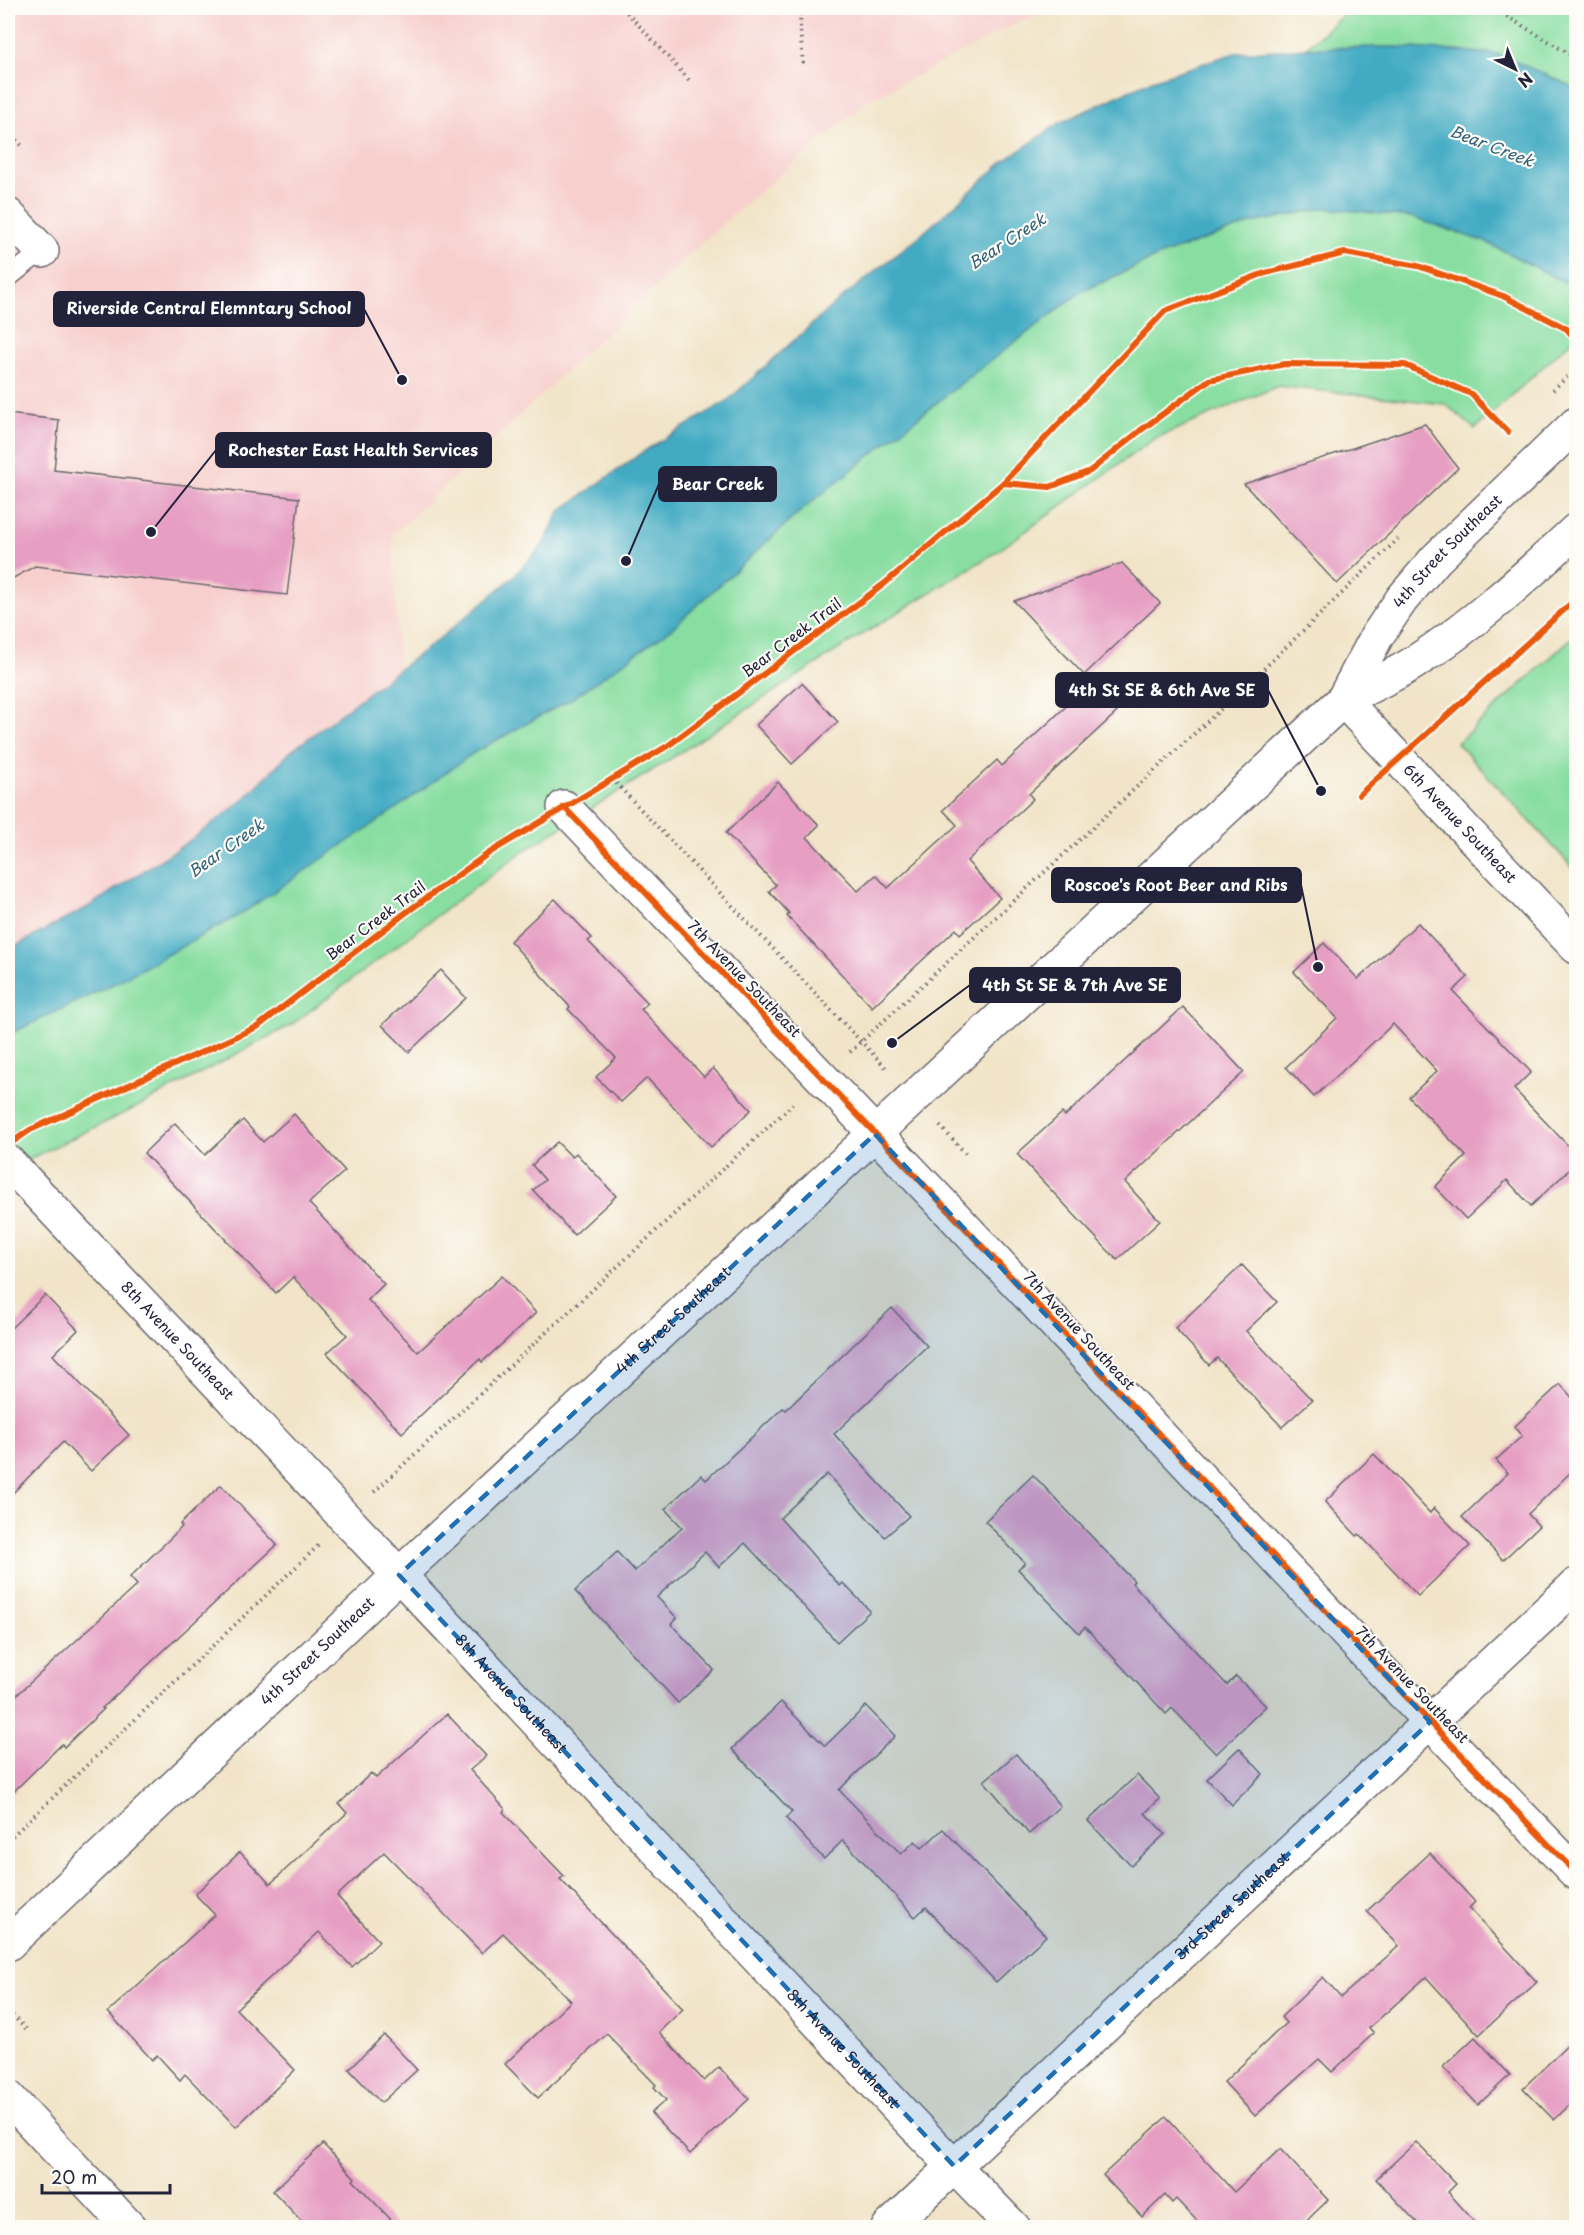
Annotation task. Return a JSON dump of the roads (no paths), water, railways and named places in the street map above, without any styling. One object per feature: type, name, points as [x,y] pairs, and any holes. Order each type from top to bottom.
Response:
[{"type":"street","points":[[8,215],[42,251]]},
{"type":"street","name":"4th Street Southeast","points":[[1343,700],[1377,636],[1402,599],[1437,559],[1575,425]]},
{"type":"street","name":"4th Street Southeast","points":[[8,1944],[399,1575],[1343,700],[1411,664],[1456,633],[1512,590],[1576,530]]},
{"type":"street","name":"6th Avenue Southeast","points":[[1343,700],[1576,947]]},
{"type":"street","name":"7th Avenue Southeast","points":[[564,807],[1430,1722],[1576,1873]]},
{"type":"street","name":"8th Avenue Southeast","points":[[8,1162],[1014,2228]]},
{"type":"street","name":"3rd Street Southeast","points":[[888,2228],[1576,1585]]},
{"type":"street","points":[[8,2097],[130,2228]]},
{"type":"lane","points":[[8,278],[42,251]]},
{"type":"water","points":[[1396,47],[1498,54],[1576,88],[1576,288],[1488,243],[1411,217],[1324,208],[1252,223],[1161,255],[1081,292],[804,508],[670,630],[571,699],[475,752],[241,914],[121,980],[8,1035],[8,950],[88,907],[191,840],[242,801],[290,752],[440,638],[512,578],[542,546],[560,511],[646,450],[727,401],[832,306],[922,234],[1004,161],[1060,123],[1152,80],[1235,53],[1306,48]]},
{"type":"place","name":"Riverside Central Elemntary School","points":[[402,380]]},
{"type":"place","name":"Rochester East Health Services","points":[[151,532]]},
{"type":"place","name":"Bear Creek","points":[[626,561]]},
{"type":"place","name":"4th St SE & 6th Ave SE","points":[[1321,791]]},
{"type":"place","name":"Roscoe's Root Beer and Ribs","points":[[1318,967]]},
{"type":"place","name":"4th St SE & 7th Ave SE","points":[[892,1043]]}]
